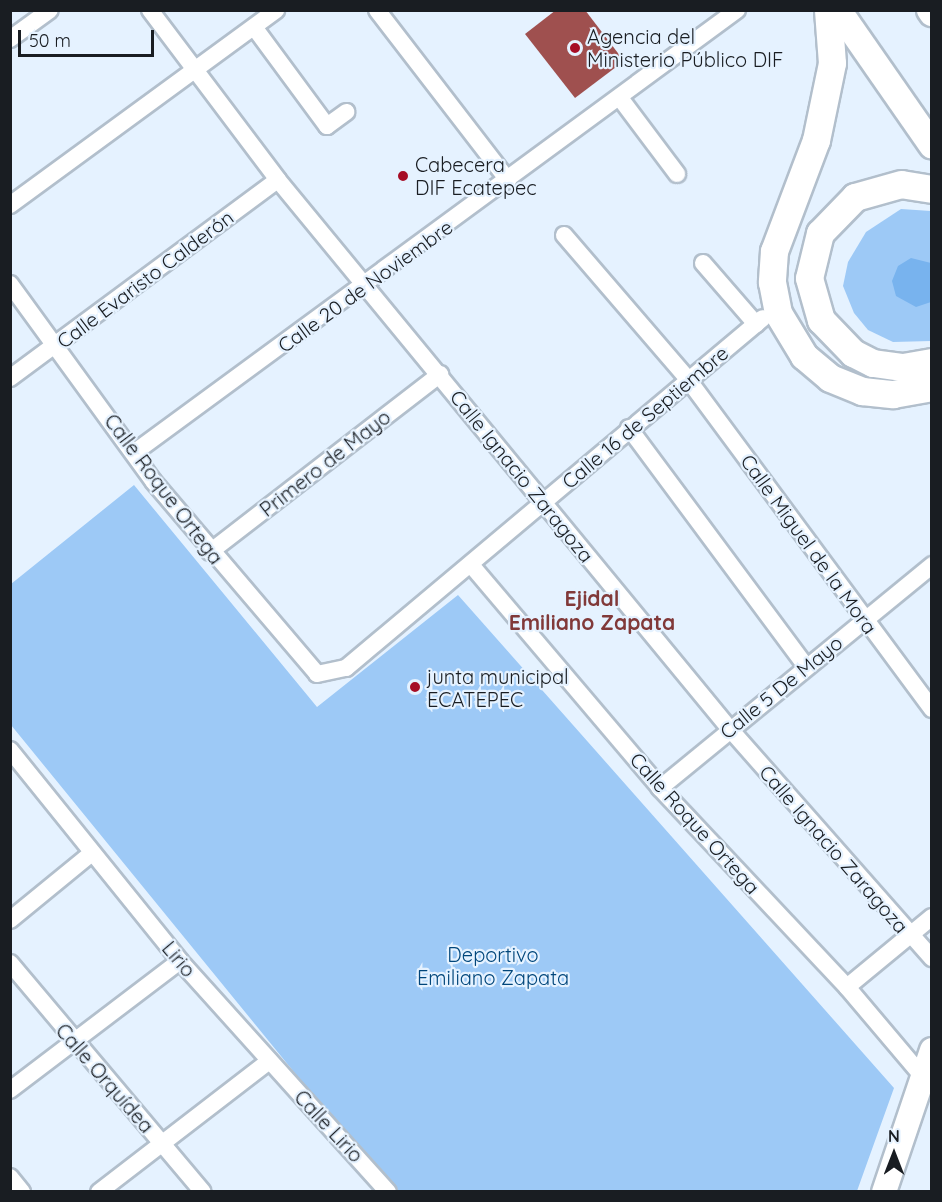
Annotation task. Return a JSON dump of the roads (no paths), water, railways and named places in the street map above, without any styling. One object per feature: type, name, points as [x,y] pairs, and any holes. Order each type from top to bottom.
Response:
[{"type":"highway","points":[[828,10],[832,63],[816,140],[774,251],[772,282],[778,313],[804,356],[830,378],[862,390],[894,394],[932,387]]},
{"type":"highway","points":[[932,189],[901,184],[855,197],[820,233],[809,278],[821,320],[853,353],[873,363],[903,367],[932,362]]},
{"type":"main road","points":[[838,10],[932,145]]},
{"type":"main road","points":[[884,1191],[932,1050]]},
{"type":"street","points":[[10,39],[50,10]]},
{"type":"street","name":"Calle Ignacio Zaragoza","points":[[150,10],[196,67],[278,180],[367,285],[544,504],[729,728],[909,935],[932,958]]},
{"type":"street","points":[[10,205],[276,10]]},
{"type":"street","points":[[378,10],[508,180]]},
{"type":"street","name":"Calle 20 de Noviembre","points":[[135,452],[367,285],[738,10]]},
{"type":"street","points":[[254,27],[327,126],[346,112]]},
{"type":"street","points":[[620,98],[677,174]]},
{"type":"street","name":"Calle Evaristo Calderón","points":[[10,378],[278,180]]},
{"type":"street","name":"Calle Miguel de la Mora","points":[[564,235],[687,378],[932,709]]},
{"type":"street","name":"Calle 16 de Septiembre","points":[[332,674],[472,566],[687,378],[759,321],[703,263]]},
{"type":"street","name":"Calle Roque Ortega","points":[[10,284],[210,552],[318,674],[332,674]]},
{"type":"street","name":"Primero de Mayo","points":[[210,552],[440,374]]},
{"type":"street","points":[[629,428],[807,666]]},
{"type":"street","name":"Calle 5 De Mayo","points":[[660,788],[729,728],[932,565]]},
{"type":"street","name":"Calle Roque Ortega","points":[[472,566],[660,788],[847,987],[923,1077]]},
{"type":"street","name":"Lirio","points":[[10,750],[180,961],[269,1061]]},
{"type":"street","points":[[10,920],[92,853]]},
{"type":"street","points":[[847,987],[932,917]]},
{"type":"street","points":[[10,1090],[180,961]]},
{"type":"street","name":"Calle Orquídea","points":[[10,963],[73,1043],[203,1191]]},
{"type":"street","points":[[99,1191],[269,1061]]},
{"type":"street","name":"Calle Lirio","points":[[269,1061],[388,1191]]},
{"type":"street","points":[[10,1177],[22,1191]]},
{"type":"place","name":"Agencia del Ministerio Público DIF","points":[[575,48]]},
{"type":"place","name":"Cabecera DIF Ecatepec","points":[[403,176]]},
{"type":"place","name":"junta municipal ECATEPEC","points":[[415,687]]},
{"type":"district","name":"Ejidal Emiliano Zapata","points":[[592,610]]},
{"type":"park label","name":"Deportivo Emiliano Zapata","points":[[493,966]]}]
